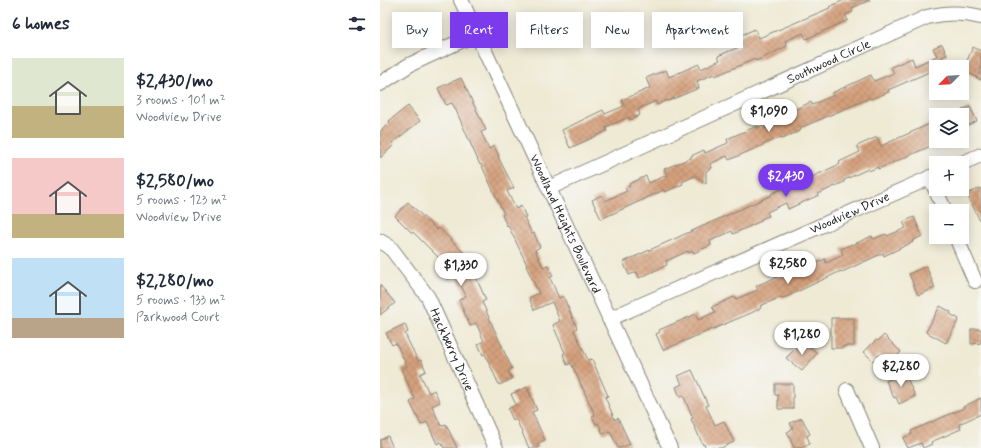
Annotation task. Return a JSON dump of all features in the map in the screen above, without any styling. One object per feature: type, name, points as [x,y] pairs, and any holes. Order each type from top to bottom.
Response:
[{"type":"street","name":"Woodland Heights Boulevard","points":[[461,0],[466,12]]},
{"type":"street","name":"Southwood Circle","points":[[549,188],[927,17],[962,13],[981,17]]},
{"type":"street","points":[[380,84],[409,65],[450,46]]},
{"type":"street","name":"Woodland Heights Boulevard","points":[[483,48],[670,448]]},
{"type":"street","points":[[969,160],[981,155]]},
{"type":"street","name":"Woodview Drive","points":[[609,320],[929,178]]},
{"type":"street","name":"Hackberry Drive","points":[[380,241],[390,247],[428,297],[496,448]]},
{"type":"street","points":[[959,244],[975,281]]},
{"type":"street","points":[[847,390],[872,448]]},
{"type":"building","points":[[844,0],[870,0],[852,8],[853,12],[845,15],[848,20],[806,39],[803,33],[785,41],[787,46],[756,61],[755,59],[715,76],[714,74],[697,81],[699,88],[657,105],[656,101],[638,109],[640,115],[630,120],[629,117],[606,127],[607,131],[570,148],[562,130],[603,110],[605,114],[624,106],[622,100],[650,88],[646,78],[666,70],[669,77],[699,64],[701,69],[720,60],[718,56],[737,48],[743,48],[743,34],[755,29],[759,38],[830,8],[829,7]]},
{"type":"building","points":[[942,44],[947,55],[942,57],[943,60],[929,60],[929,72],[888,90],[889,92],[871,99],[870,98],[800,128],[801,130],[782,139],[781,137],[729,160],[727,156],[710,164],[712,168],[706,171],[706,184],[695,176],[682,182],[683,184],[665,192],[664,190],[601,219],[592,200],[602,195],[605,201],[627,191],[625,188],[630,186],[629,184],[646,176],[649,183],[667,175],[664,169],[691,158],[691,156],[704,150],[705,153],[728,143],[727,139],[757,126],[758,128],[764,125],[766,129],[783,122],[781,116],[811,102],[812,105],[834,95],[832,93],[871,75],[874,81],[894,73],[891,67],[912,58],[915,66],[937,56],[933,48]]},
{"type":"building","points":[[973,47],[981,51],[981,80],[969,73],[969,60],[967,60]]},
{"type":"building","points":[[461,78],[486,130],[481,132],[489,149],[494,146],[514,188],[507,191],[516,209],[521,206],[526,217],[524,217],[532,234],[534,233],[540,247],[535,250],[543,267],[548,265],[553,276],[550,278],[559,298],[563,296],[577,328],[574,330],[588,360],[592,359],[608,396],[605,397],[615,420],[618,418],[630,444],[618,448],[610,431],[603,434],[598,423],[596,424],[592,416],[595,415],[571,363],[567,365],[563,354],[565,353],[553,325],[560,321],[552,302],[534,310],[529,298],[539,293],[526,266],[527,265],[508,225],[507,226],[502,215],[504,214],[481,164],[480,165],[455,108],[452,103],[446,105],[438,88]]},
{"type":"building","points":[[408,106],[420,121],[392,143],[394,145],[380,158],[380,132],[390,122],[389,121]]},
{"type":"building","points":[[970,107],[977,121],[969,125],[969,108],[967,108]]},
{"type":"building","points":[[929,124],[929,147],[878,169],[878,167],[869,171],[868,169],[844,180],[844,182],[818,194],[819,195],[788,209],[786,203],[767,212],[769,216],[761,219],[761,221],[733,234],[732,231],[710,241],[711,245],[694,253],[693,251],[689,253],[688,251],[666,261],[667,265],[639,278],[637,272],[629,275],[623,262],[772,195],[771,194],[790,185],[790,187],[840,164],[839,162],[860,152],[857,146],[877,137],[881,146]]},
{"type":"building","points":[[981,188],[981,223],[968,196],[969,193]]},
{"type":"building","points":[[408,202],[437,230],[439,228],[466,255],[486,300],[482,302],[512,369],[508,371],[512,379],[499,385],[485,354],[483,355],[478,344],[484,341],[476,323],[470,326],[459,300],[466,296],[456,275],[448,279],[443,267],[446,265],[395,216]]},
{"type":"building","points":[[914,217],[922,236],[912,241],[913,242],[884,256],[883,253],[842,272],[841,271],[786,297],[781,297],[760,306],[761,308],[751,313],[663,350],[656,334],[660,332],[659,330],[696,314],[698,320],[715,312],[712,307],[734,297],[736,299],[758,290],[756,286],[815,261],[816,263],[825,259],[826,263],[843,255],[841,249],[852,244],[872,236],[873,239],[886,234],[887,236],[906,228],[903,222]]},
{"type":"building","points":[[926,266],[935,288],[918,295],[909,274]]},
{"type":"building","points":[[380,285],[395,303],[380,315]]},
{"type":"building","points":[[940,306],[951,312],[950,314],[959,319],[946,343],[926,332]]},
{"type":"building","points":[[831,318],[854,318],[854,346],[831,348]]},
{"type":"building","points":[[405,324],[408,332],[405,334],[418,361],[421,360],[426,371],[420,374],[429,393],[434,390],[440,402],[432,406],[441,426],[446,424],[457,448],[444,448],[441,442],[437,444],[427,422],[421,425],[410,402],[415,399],[401,369],[407,366],[396,343],[392,345],[386,333]]},
{"type":"building","points":[[971,329],[981,329],[981,343],[971,344]]},
{"type":"building","points":[[884,335],[901,352],[889,364],[879,355],[873,361],[864,352],[876,340],[878,341]]},
{"type":"building","points":[[803,341],[817,353],[802,371],[786,358]]},
{"type":"building","points":[[692,370],[708,405],[706,406],[715,425],[724,421],[734,442],[721,448],[706,448],[704,444],[703,445],[691,419],[693,418],[683,395],[680,397],[676,387],[682,384],[678,376]]},
{"type":"building","points":[[905,373],[915,396],[899,404],[896,397],[894,398],[886,381]]},
{"type":"building","points":[[775,384],[793,384],[793,409],[778,409],[778,395],[775,395]]},
{"type":"building","points":[[527,387],[537,410],[532,412],[545,440],[537,444],[539,448],[529,448],[516,419],[513,420],[508,409],[516,405],[511,394]]},
{"type":"building","points":[[981,398],[981,414],[959,424],[961,429],[931,442],[932,444],[923,448],[921,443],[908,448],[903,438],[912,434],[911,431],[964,408],[963,407]]},
{"type":"building","points":[[802,418],[810,434],[807,436],[810,444],[800,448],[794,448],[787,432],[793,429],[790,423]]},
{"type":"building","points":[[388,436],[393,448],[380,448],[380,440]]}]
